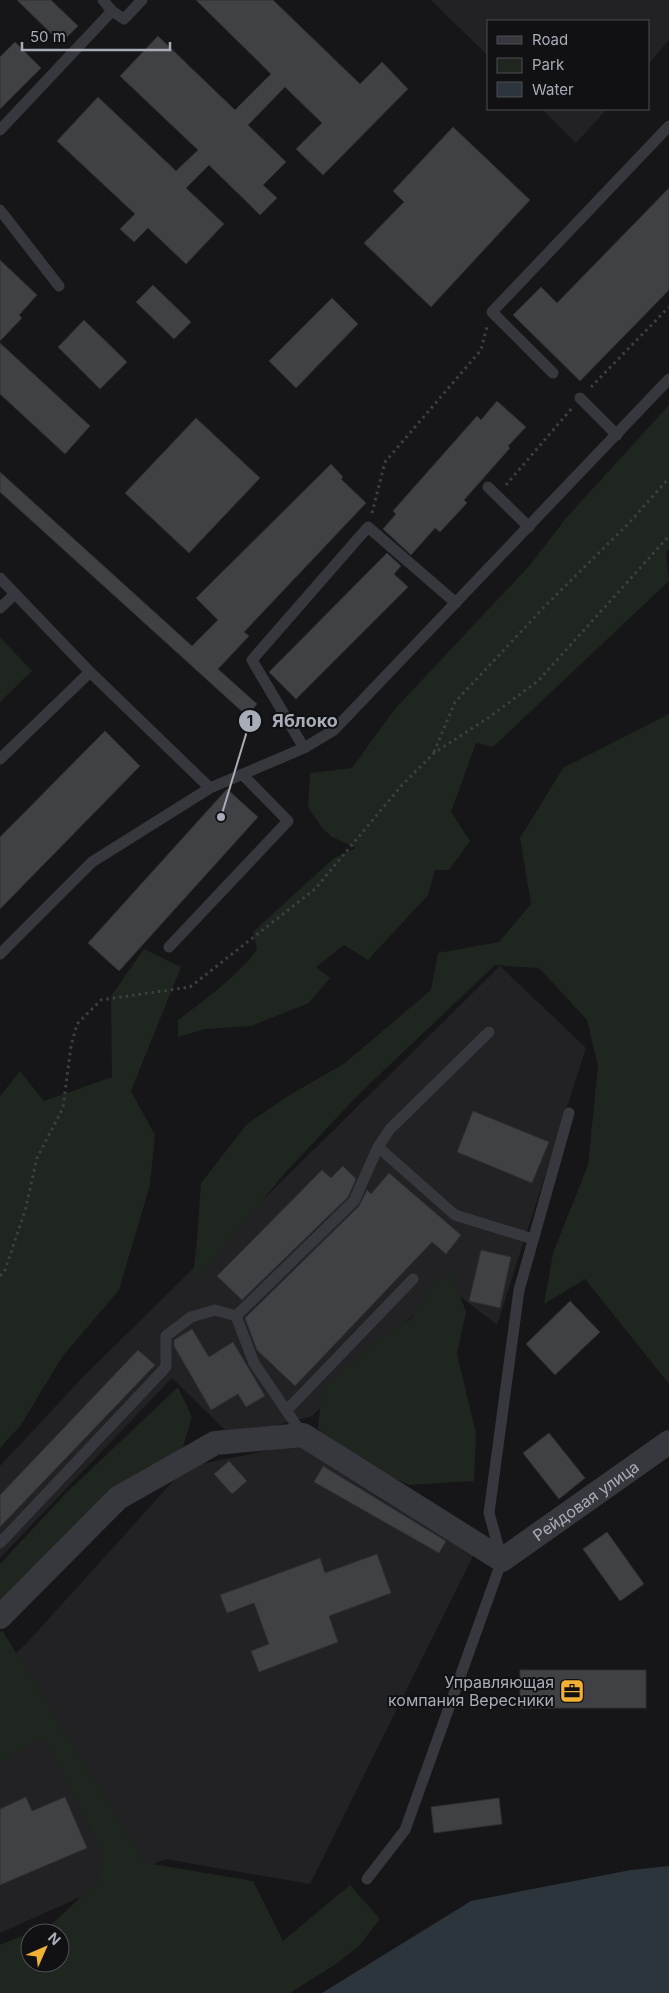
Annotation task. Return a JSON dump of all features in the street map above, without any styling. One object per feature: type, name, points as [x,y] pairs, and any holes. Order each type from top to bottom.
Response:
[{"type":"street","points":[[0,1618],[118,1498],[215,1443],[303,1435],[502,1560]]},
{"type":"street","name":"Рейдовая улица","points":[[502,1560],[669,1442]]},
{"type":"lane","points":[[102,0],[112,11],[124,19],[142,0]]},
{"type":"lane","points":[[0,130],[112,11]]},
{"type":"lane","points":[[553,373],[492,312],[669,126]]},
{"type":"lane","points":[[0,210],[59,286]]},
{"type":"lane","points":[[0,954],[92,862],[210,788],[304,748],[334,730],[669,379]]},
{"type":"lane","points":[[580,398],[617,435]]},
{"type":"lane","points":[[488,487],[528,527]]},
{"type":"lane","points":[[304,748],[252,660],[368,527],[456,603]]},
{"type":"lane","points":[[0,578],[90,672],[210,788]]},
{"type":"lane","points":[[0,608],[15,594]]},
{"type":"lane","points":[[0,759],[90,672]]},
{"type":"lane","points":[[169,947],[288,821],[242,774]]},
{"type":"lane","points":[[236,1316],[354,1201],[378,1147],[390,1129],[488,1032]]},
{"type":"lane","points":[[367,1879],[405,1830],[502,1560],[489,1513],[519,1290],[569,1113]]},
{"type":"lane","points":[[378,1147],[455,1215],[533,1239]]},
{"type":"lane","points":[[287,1410],[413,1279]]},
{"type":"lane","points":[[0,1543],[166,1367],[166,1336],[191,1317],[215,1310],[236,1316]]},
{"type":"lane","points":[[236,1316],[254,1363],[303,1435]]},
{"type":"path","points":[[497,496],[580,398],[669,307]]},
{"type":"path","points":[[368,527],[385,462],[481,350],[492,312]]},
{"type":"path","points":[[434,753],[454,702],[546,605],[629,523],[669,478]]},
{"type":"path","points":[[0,1276],[5,1270],[25,1211],[37,1158],[63,1108],[71,1046],[77,1024],[101,1000],[190,987],[315,889],[402,785],[434,753],[488,718],[538,681],[669,536]]},
{"type":"shaded area","points":[[431,0],[669,0],[669,40],[649,63],[649,20],[487,20],[487,55]]},
{"type":"shaded area","points":[[543,110],[606,110],[576,143]]},
{"type":"shaded area","points":[[500,966],[586,1048],[497,1325],[444,1284],[312,1416],[232,1437],[172,1378],[0,1558],[0,1466],[82,1378]]},
{"type":"shaded area","points":[[300,1444],[475,1552],[310,1884],[165,1859],[0,1933],[0,1666],[24,1646],[186,1467]]},
{"type":"green space","points":[[669,405],[669,549],[666,552],[669,581],[493,747],[476,743],[451,812],[470,841],[449,870],[435,870],[428,895],[368,960],[344,945],[316,967],[330,978],[309,1003],[251,1026],[204,1029],[178,1037],[178,1020],[230,979],[257,950],[253,932],[334,858],[356,848],[332,837],[322,828],[308,807],[310,773],[352,768],[394,710],[530,565],[566,518]]},
{"type":"green space","points":[[0,637],[32,671],[0,702]]},
{"type":"green space","points":[[669,714],[669,1384],[585,1279],[544,1304],[553,1253],[588,1165],[598,1066],[587,1020],[539,968],[495,965],[359,1094],[284,1174],[192,1286],[201,1183],[247,1124],[288,1096],[345,1063],[431,990],[438,953],[499,942],[531,904],[520,838],[563,768]]},
{"type":"green space","points":[[144,949],[181,967],[131,1091],[155,1135],[150,1185],[119,1290],[62,1357],[21,1425],[0,1448],[0,1096],[20,1071],[44,1101],[112,1077],[111,996]]},
{"type":"green space","points":[[452,1274],[466,1312],[457,1354],[476,1433],[474,1481],[409,1485],[364,1464],[318,1429],[322,1389],[371,1344],[411,1319],[434,1283]]},
{"type":"green space","points":[[178,1387],[192,1417],[183,1447],[105,1499],[0,1601],[0,1564],[66,1493]]},
{"type":"green space","points":[[2,1630],[146,1863],[253,1881],[283,1941],[350,1885],[380,1919],[359,1946],[336,1964],[290,1993],[0,1993],[0,1945],[20,1937],[20,1973],[70,1973],[70,1923],[53,1923],[97,1882],[103,1854],[44,1737],[0,1763],[0,1633]]},
{"type":"water","points":[[669,1866],[669,1993],[322,1993],[471,1901],[631,1870]]},
{"type":"building","points":[[17,0],[51,0],[78,26],[61,43]]},
{"type":"building","points":[[196,0],[273,0],[360,84],[382,62],[408,89],[323,175],[296,149],[322,123],[285,87],[248,125],[286,162],[263,185],[277,198],[260,215],[209,165],[186,188],[224,224],[186,264],[148,228],[134,242],[120,229],[135,214],[57,141],[98,97],[176,171],[198,150],[120,76],[158,36],[235,110],[271,74]]},
{"type":"building","points":[[15,42],[41,68],[0,109],[0,57]]},
{"type":"building","points":[[453,127],[530,200],[431,307],[364,243],[404,202],[393,191]]},
{"type":"building","points":[[669,188],[669,290],[580,381],[513,315],[541,287],[557,303]]},
{"type":"building","points":[[0,260],[37,295],[19,315],[22,318],[0,341]]},
{"type":"building","points":[[153,285],[191,322],[174,339],[136,302]]},
{"type":"building","points":[[332,298],[358,324],[296,388],[269,361]]},
{"type":"building","points":[[84,320],[127,362],[100,389],[58,347]]},
{"type":"building","points":[[0,343],[90,426],[65,454],[0,394]]},
{"type":"building","points":[[497,401],[526,427],[464,500],[467,503],[440,532],[435,528],[411,555],[383,529],[396,514],[393,511],[477,416],[481,420]]},
{"type":"building","points":[[196,418],[260,478],[189,553],[125,493]]},
{"type":"building","points":[[331,464],[343,477],[341,479],[366,503],[244,632],[249,636],[218,669],[257,704],[247,716],[0,492],[0,472],[192,646],[218,620],[196,598]]},
{"type":"building","points":[[387,553],[401,566],[394,574],[408,587],[296,699],[269,672]]},
{"type":"building","points":[[105,731],[140,766],[0,909],[0,837]]},
{"type":"building","points":[[227,789],[258,817],[119,971],[88,943]]},
{"type":"building","points":[[473,1111],[549,1142],[532,1183],[457,1152]]},
{"type":"building","points":[[343,1166],[356,1179],[348,1197],[242,1300],[217,1276],[322,1170],[331,1178]]},
{"type":"building","points":[[389,1173],[461,1235],[446,1254],[432,1242],[295,1386],[257,1350],[245,1318],[359,1206],[367,1190],[371,1194]]},
{"type":"building","points":[[481,1250],[511,1257],[500,1308],[469,1301]]},
{"type":"building","points":[[570,1301],[600,1332],[555,1375],[526,1344]]},
{"type":"building","points":[[192,1329],[209,1357],[233,1342],[265,1396],[246,1407],[238,1394],[211,1410],[174,1346],[174,1340]]},
{"type":"building","points":[[138,1350],[155,1365],[0,1527],[0,1495]]},
{"type":"building","points":[[549,1433],[585,1478],[559,1499],[523,1453]]},
{"type":"building","points":[[229,1461],[247,1481],[232,1494],[214,1474]]},
{"type":"building","points":[[323,1466],[446,1541],[439,1553],[314,1482]]},
{"type":"building","points":[[607,1532],[644,1584],[620,1601],[583,1549]]},
{"type":"building","points":[[377,1554],[391,1593],[329,1616],[338,1642],[259,1672],[251,1651],[269,1644],[254,1603],[227,1613],[220,1595],[320,1558],[325,1573]]},
{"type":"building","points":[[520,1670],[646,1670],[646,1708],[520,1708]]},
{"type":"building","points":[[26,1797],[32,1811],[65,1797],[87,1848],[0,1885],[0,1809]]},
{"type":"building","points":[[499,1798],[502,1824],[434,1833],[431,1807]]},
{"type":"place","name":"Яблоко","points":[[221,817]]},
{"type":"place","name":"Управляющая компания Вересники","points":[[572,1691]]}]
